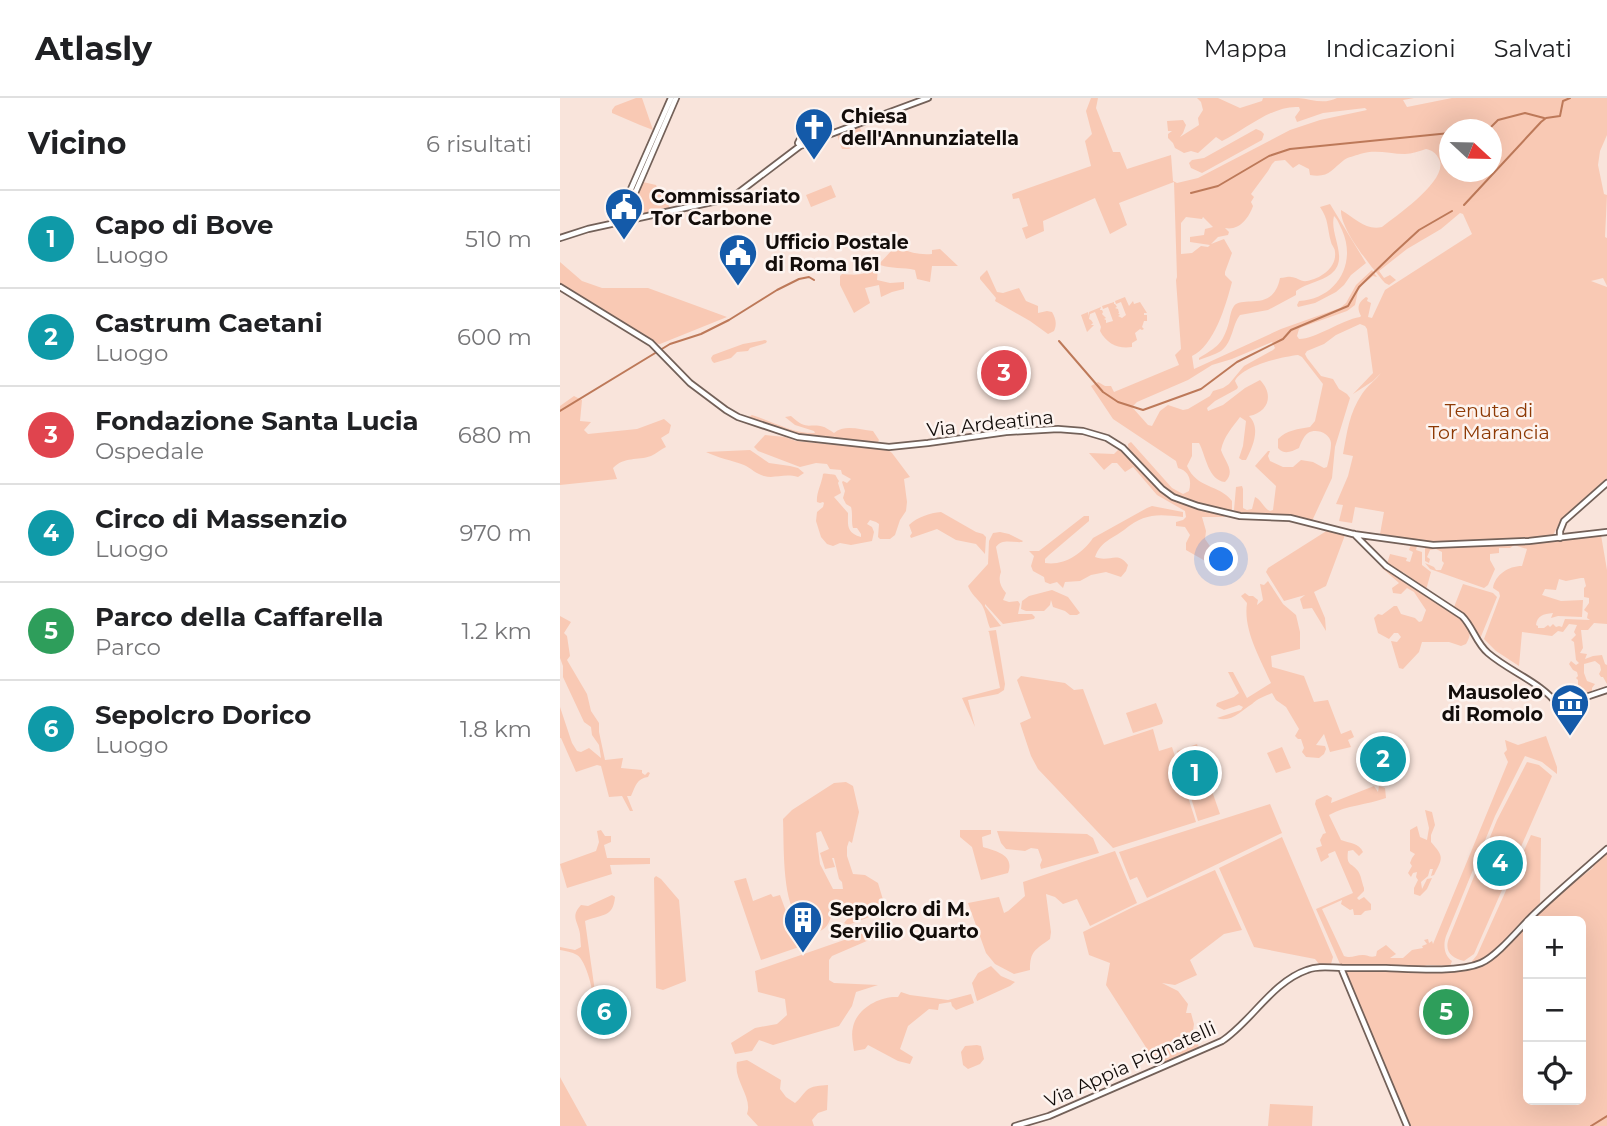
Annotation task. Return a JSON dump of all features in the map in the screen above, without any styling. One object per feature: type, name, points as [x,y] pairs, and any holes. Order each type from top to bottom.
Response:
[{"type":"main road","points":[[622,222],[674,98]]},
{"type":"main road","points":[[616,223],[674,98]]},
{"type":"main road","points":[[560,239],[616,223],[730,198],[800,146],[799,140],[805,141],[830,134],[928,98]]},
{"type":"main road","name":"Via Ardeatina","points":[[560,287],[639,335],[660,351],[693,386],[726,410],[798,438],[889,447],[1019,431],[1058,429],[1089,432],[1107,438],[1123,448],[1170,496],[1244,516],[1300,520],[1353,534],[1433,545],[1529,541],[1607,532]]},
{"type":"main road","points":[[1560,538],[1563,523],[1607,483]]},
{"type":"main road","points":[[1353,534],[1386,566],[1462,616],[1484,649],[1529,679],[1558,702],[1559,706],[1607,690]]},
{"type":"main road","name":"Via Appia Pignatelli","points":[[1014,1126],[1046,1117],[1216,1044],[1230,1036],[1259,1005],[1297,975],[1317,967],[1462,968],[1483,962],[1607,849]]},
{"type":"main road","points":[[1341,968],[1407,1126]]},
{"type":"green space","points":[[642,98],[653,130],[612,113],[615,106]]},
{"type":"green space","name":"Tenuta di Tor Marancia","points":[[1091,98],[1098,98],[1096,108],[1113,152],[1120,152],[1127,169],[1171,155],[1173,181],[1177,183],[1198,178],[1290,130],[1320,120],[1367,110],[1365,108],[1323,113],[1297,122],[1295,117],[1299,107],[1289,107],[1269,114],[1222,141],[1216,137],[1198,153],[1184,153],[1175,148],[1168,138],[1172,131],[1168,131],[1167,121],[1183,120],[1186,125],[1180,137],[1199,125],[1198,118],[1203,110],[1197,98],[1218,98],[1240,108],[1262,101],[1263,98],[1322,101],[1337,98],[1414,98],[1403,100],[1407,107],[1452,98],[1607,98],[1607,135],[1600,151],[1598,165],[1604,194],[1607,195],[1607,286],[1603,278],[1591,281],[1607,287],[1607,480],[1560,522],[1552,537],[1432,542],[1380,534],[1384,512],[1355,507],[1352,523],[1339,521],[1343,505],[1336,504],[1353,456],[1343,454],[1349,423],[1362,394],[1373,381],[1353,394],[1373,373],[1367,329],[1360,324],[1305,354],[1321,376],[1333,379],[1339,389],[1350,398],[1335,447],[1332,478],[1312,521],[1290,516],[1236,514],[1234,510],[1236,487],[1242,486],[1243,508],[1252,509],[1255,497],[1268,510],[1273,510],[1276,486],[1255,466],[1268,451],[1270,461],[1283,467],[1293,467],[1301,460],[1327,467],[1331,443],[1322,432],[1308,433],[1299,448],[1293,451],[1285,452],[1278,448],[1278,439],[1281,436],[1293,430],[1310,427],[1315,421],[1323,384],[1298,355],[1272,360],[1245,371],[1235,381],[1237,389],[1207,408],[1208,411],[1223,405],[1260,380],[1267,391],[1265,407],[1249,416],[1255,426],[1255,432],[1246,460],[1239,458],[1246,421],[1240,417],[1224,440],[1221,450],[1230,470],[1225,482],[1211,472],[1199,443],[1192,443],[1192,456],[1187,466],[1191,473],[1202,483],[1227,496],[1232,501],[1232,510],[1224,517],[1202,517],[1205,539],[1212,549],[1208,558],[1210,561],[1207,562],[1186,550],[1190,535],[1185,527],[1176,526],[1176,522],[1186,517],[1185,511],[1157,495],[1133,467],[1125,472],[1117,463],[1112,463],[1104,470],[1089,453],[1114,454],[1121,447],[1129,453],[1128,444],[1131,442],[1172,488],[1183,494],[1189,491],[1189,476],[1178,468],[1176,461],[1113,419],[1091,386],[1098,382],[1111,386],[1114,392],[1179,365],[1175,355],[1181,349],[1176,280],[1174,182],[1119,203],[1127,225],[1110,234],[1095,198],[1043,221],[1044,231],[1026,239],[1022,228],[1028,226],[1019,198],[1013,199],[1012,194],[1091,166],[1085,141],[1092,134],[1086,111]],"holes":[[[1439,119],[1502,119],[1502,182],[1439,182],[1439,170],[1430,186],[1382,227],[1366,225],[1341,210],[1346,227],[1358,248],[1389,285],[1396,280],[1390,275],[1384,278],[1379,271],[1460,213],[1463,214],[1472,234],[1385,290],[1372,318],[1368,317],[1371,303],[1366,297],[1359,305],[1360,317],[1313,336],[1299,339],[1297,336],[1302,327],[1347,311],[1355,305],[1362,285],[1373,276],[1377,277],[1372,270],[1356,285],[1340,308],[1281,329],[1194,369],[1192,356],[1200,351],[1213,334],[1223,313],[1232,282],[1225,275],[1232,253],[1224,239],[1211,244],[1218,237],[1228,235],[1229,232],[1225,228],[1235,228],[1246,219],[1253,206],[1251,202],[1254,197],[1251,194],[1275,161],[1285,160],[1293,168],[1299,164],[1309,169],[1310,175],[1322,175],[1346,159],[1360,154],[1408,154],[1426,149],[1439,159]],[[1186,217],[1203,217],[1213,227],[1205,229],[1204,235],[1190,237],[1190,242],[1210,245],[1201,246],[1192,253],[1181,254],[1181,223]],[[1272,342],[1275,348],[1244,366],[1229,384],[1213,391],[1210,396],[1188,409],[1168,405],[1160,411],[1152,426],[1132,407],[1137,402],[1188,380],[1212,365]]]},
{"type":"green space","points":[[859,126],[866,141],[849,149],[842,149],[837,135]]},
{"type":"green space","points":[[1256,129],[1264,134],[1262,140],[1202,173],[1191,168],[1189,163],[1192,160],[1204,158]]},
{"type":"green space","points":[[643,182],[656,185],[661,196],[667,196],[670,210],[629,218]]},
{"type":"green space","points":[[831,185],[836,197],[811,207],[806,195]]},
{"type":"green space","points":[[1330,204],[1366,263],[1336,292],[1315,303],[1298,307],[1299,301],[1324,294],[1340,277],[1345,266],[1346,242],[1334,216],[1339,261],[1331,274],[1300,288],[1296,295],[1268,310],[1240,315],[1225,347],[1199,360],[1222,340],[1231,312],[1238,303],[1258,301],[1271,296],[1280,278],[1307,281],[1317,278],[1330,268],[1335,251],[1320,207]]},
{"type":"green space","points":[[900,248],[923,254],[932,254],[932,250],[940,249],[958,266],[932,266],[930,282],[917,279],[915,270],[879,264],[893,249]]},
{"type":"green space","points":[[560,262],[582,281],[602,288],[648,288],[727,317],[660,344],[652,343],[560,285]]},
{"type":"green space","points":[[876,267],[877,280],[904,282],[904,289],[881,297],[879,285],[865,288],[870,303],[854,313],[840,285],[840,276],[864,273]]},
{"type":"green space","points":[[987,270],[997,292],[1019,288],[1026,301],[1038,306],[1038,313],[1052,312],[1056,322],[1054,331],[1048,334],[995,301],[996,298],[980,279]]},
{"type":"green space","points":[[1125,297],[1129,306],[1133,301],[1134,304],[1140,302],[1147,313],[1144,313],[1147,315],[1147,321],[1144,321],[1144,329],[1135,333],[1137,340],[1132,343],[1132,347],[1118,346],[1106,339],[1100,331],[1095,312],[1090,314],[1089,319],[1093,323],[1091,325],[1094,325],[1087,332],[1081,315],[1088,312],[1088,316],[1089,312],[1101,307],[1106,323],[1113,321],[1108,307],[1103,309],[1102,306],[1114,302],[1120,315],[1118,316],[1122,318],[1126,315],[1121,302],[1116,304],[1115,301]]},
{"type":"green space","points":[[765,340],[766,343],[748,351],[737,352],[731,358],[714,363],[712,361],[713,355],[743,344]]},
{"type":"green space","points":[[574,396],[582,400],[580,421],[591,422],[584,430],[588,434],[637,429],[664,419],[671,425],[669,433],[661,438],[666,447],[651,456],[618,464],[613,468],[617,479],[560,485],[560,406]]},
{"type":"green space","points":[[752,415],[807,433],[815,433],[795,425],[785,417],[791,416],[801,424],[824,427],[834,433],[848,428],[873,431],[879,440],[807,438],[747,418]]},
{"type":"green space","points":[[765,435],[796,441],[888,450],[892,453],[910,477],[904,479],[906,511],[895,535],[890,539],[880,539],[879,524],[870,520],[867,524],[874,532],[872,541],[851,545],[827,544],[821,537],[816,521],[817,512],[824,503],[817,502],[823,474],[835,475],[839,481],[841,493],[834,497],[848,513],[850,531],[861,537],[857,528],[853,528],[851,507],[843,498],[845,491],[842,482],[847,483],[851,479],[842,474],[841,470],[830,469],[827,464],[816,463],[800,467],[758,451],[754,447]]},
{"type":"green space","points":[[750,450],[769,463],[798,468],[804,473],[798,477],[764,476],[744,465],[706,452]]},
{"type":"green space","points":[[1152,506],[1183,512],[1183,517],[1158,515],[1145,518],[1131,524],[1104,544],[1095,557],[1117,557],[1124,561],[1128,565],[1121,577],[1106,572],[1080,581],[1065,582],[1063,588],[1057,582],[1045,582],[1044,577],[1033,571],[1031,566],[1034,556],[1029,551],[1039,551],[1084,516],[1089,516],[1089,521],[1049,555],[1045,563],[1059,563],[1072,558],[1093,538]]},
{"type":"green space","points":[[941,512],[983,534],[986,537],[985,554],[976,544],[956,540],[937,529],[911,538],[909,525],[912,522]]},
{"type":"green space","points":[[1328,530],[1345,535],[1326,586],[1314,592],[1325,618],[1326,631],[1312,608],[1303,609],[1300,599],[1305,595],[1284,601],[1266,572],[1268,568]]},
{"type":"green space","points":[[1000,532],[1023,541],[1004,542],[996,547],[1001,572],[1000,583],[1006,593],[1003,600],[1018,601],[1018,614],[1032,614],[1035,617],[1003,624],[985,604],[1001,626],[990,628],[982,605],[968,586],[988,564],[989,541],[993,533]]},
{"type":"green space","points":[[1601,535],[1607,570],[1607,624],[1594,623],[1588,630],[1581,630],[1583,648],[1580,653],[1587,654],[1585,659],[1602,655],[1607,665],[1607,684],[1599,674],[1600,665],[1595,661],[1584,664],[1587,681],[1595,684],[1592,692],[1560,703],[1557,700],[1578,685],[1577,672],[1569,664],[1571,661],[1576,665],[1579,663],[1576,660],[1574,642],[1571,640],[1576,635],[1574,632],[1577,625],[1569,624],[1563,632],[1558,631],[1552,636],[1522,632],[1519,666],[1496,651],[1484,639],[1500,596],[1493,588],[1494,583],[1503,572],[1522,566],[1527,549],[1514,545],[1510,548],[1499,548],[1499,553],[1490,554],[1495,569],[1484,588],[1430,569],[1425,563],[1441,570],[1444,563],[1442,552],[1436,549],[1430,550],[1427,557],[1430,559],[1429,563],[1425,561],[1425,546],[1497,545]],"holes":[[[1584,578],[1584,597],[1589,598],[1584,610],[1590,620],[1565,619],[1562,627],[1553,624],[1550,627],[1548,625],[1538,628],[1538,619],[1546,614],[1553,613],[1551,618],[1582,617],[1583,600],[1561,601],[1542,595],[1545,589],[1556,590],[1559,579],[1566,581]]]},
{"type":"green space","points":[[1411,544],[1422,552],[1422,565],[1431,572],[1426,590],[1403,572],[1400,574],[1387,564],[1390,554],[1407,558],[1406,561],[1410,562],[1413,552],[1409,550]]},
{"type":"green space","points":[[1386,567],[1464,621],[1469,632],[1466,644],[1461,646],[1449,642],[1422,642],[1419,652],[1403,669],[1399,668],[1391,641],[1397,642],[1401,637],[1394,633],[1389,639],[1378,633],[1374,618],[1397,606],[1401,614],[1419,622],[1426,610],[1414,592],[1407,588],[1401,594],[1393,593],[1392,588],[1399,583],[1382,568]]},
{"type":"green space","points":[[1268,581],[1283,604],[1296,615],[1300,632],[1300,649],[1271,656],[1272,667],[1304,676],[1314,702],[1328,700],[1341,734],[1351,730],[1354,737],[1348,740],[1351,747],[1330,752],[1324,734],[1316,745],[1325,746],[1324,754],[1319,758],[1306,757],[1302,752],[1304,748],[1301,739],[1295,736],[1299,729],[1286,707],[1276,700],[1272,693],[1231,718],[1217,718],[1243,707],[1239,705],[1224,710],[1216,706],[1217,703],[1239,693],[1228,672],[1233,672],[1247,698],[1271,683],[1253,644],[1246,613],[1247,603],[1241,596],[1245,593],[1253,596],[1258,600],[1257,605],[1263,600],[1260,584],[1264,585]]},
{"type":"green space","points":[[1463,584],[1493,593],[1497,597],[1480,639],[1468,618],[1454,607]]},
{"type":"green space","points":[[1052,590],[1068,597],[1080,613],[1070,615],[1053,607],[1051,600],[1044,611],[1021,609],[1022,601],[1029,596]]},
{"type":"green space","points":[[560,616],[571,622],[564,633],[567,636],[570,656],[567,660],[587,694],[591,711],[599,723],[605,760],[623,758],[621,768],[642,770],[645,775],[650,773],[639,781],[631,796],[627,796],[633,811],[630,811],[622,796],[609,797],[601,766],[576,772],[560,738],[560,707],[577,751],[589,748],[601,758],[591,727],[584,722],[563,677]]},
{"type":"green space","points":[[996,630],[1004,690],[998,694],[968,700],[975,727],[962,698],[1000,688],[988,631]]},
{"type":"green space","points":[[1021,676],[1065,683],[1074,690],[1083,689],[1104,745],[1153,729],[1159,751],[1172,747],[1196,822],[1113,848],[1038,769],[1031,756],[1020,723],[1031,718],[1017,680]]},
{"type":"green space","points":[[1156,703],[1162,724],[1133,733],[1126,713]]},
{"type":"green space","points":[[1546,736],[1557,774],[1542,762],[1525,756],[1495,816],[1446,936],[1445,950],[1452,961],[1450,966],[1346,967],[1340,964],[1316,909],[1353,893],[1335,851],[1321,862],[1316,848],[1322,846],[1320,840],[1326,833],[1315,804],[1316,800],[1327,795],[1332,798],[1331,803],[1374,786],[1378,792],[1379,786],[1385,788],[1386,798],[1329,815],[1341,840],[1356,845],[1363,852],[1359,856],[1353,850],[1348,851],[1348,860],[1359,873],[1364,888],[1357,898],[1359,900],[1364,897],[1371,904],[1371,910],[1354,915],[1353,909],[1341,904],[1342,900],[1322,909],[1344,956],[1376,956],[1377,951],[1386,945],[1396,954],[1390,958],[1403,958],[1412,950],[1423,948],[1422,946],[1427,944],[1424,940],[1428,939],[1429,943],[1432,941],[1433,944],[1508,762],[1504,753],[1507,750],[1505,740],[1518,745]]},
{"type":"green space","points":[[1197,744],[1220,814],[1198,821],[1177,751]]},
{"type":"green space","points":[[1282,747],[1291,768],[1276,773],[1267,753]]},
{"type":"green space","points":[[1527,762],[1539,765],[1552,776],[1474,954],[1464,961],[1459,960],[1448,950],[1449,938],[1497,820]]},
{"type":"green space","points":[[846,782],[853,786],[859,812],[852,843],[849,841],[847,847],[853,874],[865,875],[878,883],[884,903],[880,913],[848,925],[844,923],[850,916],[831,916],[822,930],[811,932],[806,931],[812,906],[807,903],[797,915],[789,897],[783,819],[792,810],[834,783]],"holes":[[[821,831],[829,849],[820,853],[825,869],[835,867],[834,858],[843,889],[833,889],[820,864],[816,833]]]},
{"type":"green space","points":[[1270,804],[1282,833],[1147,898],[1137,877],[1130,880],[1119,852]]},
{"type":"green space","points":[[1425,810],[1432,812],[1435,825],[1431,842],[1441,857],[1434,875],[1431,876],[1433,869],[1430,869],[1428,876],[1421,882],[1422,889],[1427,879],[1432,878],[1420,896],[1414,894],[1417,872],[1411,877],[1408,873],[1415,854],[1410,851],[1410,830],[1417,826],[1420,837],[1427,840],[1429,828]]},
{"type":"green space","points":[[601,830],[605,836],[611,836],[611,842],[604,845],[607,858],[650,858],[650,864],[610,865],[612,874],[567,888],[560,864],[596,851],[599,842],[597,831]]},
{"type":"green space","points":[[960,830],[991,830],[991,834],[982,837],[983,847],[1007,858],[1008,873],[981,880],[972,847],[960,837]]},
{"type":"green space","points":[[997,831],[1087,834],[1093,838],[1099,853],[1041,869],[1042,860],[1038,849],[1006,849]]},
{"type":"green space","points":[[1531,835],[1541,838],[1540,903],[1527,916],[1523,916],[1523,921],[1488,957],[1469,965],[1477,955]]},
{"type":"green space","points":[[1282,837],[1333,957],[1331,964],[1319,964],[1315,959],[1254,947],[1219,868]]},
{"type":"green space","points":[[1115,851],[1137,903],[1090,926],[1077,899],[1063,904],[1046,894],[1050,939],[1034,951],[1030,970],[1014,974],[995,964],[986,953],[968,903],[999,897],[1004,913],[1025,896],[1023,882]]},
{"type":"green space","points":[[1607,852],[1607,1126],[1410,1126],[1346,972],[1349,969],[1451,972],[1477,968],[1491,960],[1523,930],[1523,1105],[1586,1105],[1586,916],[1537,916],[1570,885],[1593,868]]},
{"type":"green space","points":[[1215,870],[1242,930],[1224,934],[1190,960],[1197,975],[1175,985],[1162,983],[1178,991],[1188,1004],[1186,1013],[1191,1013],[1193,1031],[1200,1050],[1158,1066],[1106,985],[1110,963],[1089,955],[1083,932]]},
{"type":"green space","points":[[656,876],[679,900],[686,981],[663,990],[656,988]]},
{"type":"green space","points":[[746,878],[753,901],[771,894],[773,897],[780,895],[799,947],[761,960],[734,881]]},
{"type":"green space","points":[[612,895],[615,897],[614,904],[609,912],[585,921],[598,1013],[594,1009],[592,988],[584,964],[577,955],[560,950],[560,947],[575,950],[581,947],[575,916],[581,905],[588,906]]},
{"type":"green space","points":[[873,930],[875,934],[883,934],[832,956],[829,960],[829,980],[834,983],[878,985],[856,992],[852,1006],[839,1026],[773,1045],[759,1040],[752,1051],[735,1054],[731,1043],[755,1028],[777,1024],[787,1015],[785,999],[758,992],[755,971]]},
{"type":"green space","points":[[991,966],[1001,976],[1015,982],[977,1001],[972,983],[978,973]]},
{"type":"green space","points":[[901,992],[948,1000],[971,994],[974,1003],[956,1010],[951,1002],[939,1004],[938,1010],[929,1009],[908,1026],[900,1049],[913,1057],[910,1064],[898,1061],[868,1045],[865,1049],[854,1051],[852,1030],[859,1014],[870,1004],[898,997]]},
{"type":"green space","points":[[965,1046],[981,1046],[984,1059],[980,1064],[968,1069],[963,1065],[961,1052]]},
{"type":"green space","points":[[747,1060],[781,1080],[780,1089],[795,1103],[811,1088],[828,1085],[827,1110],[818,1113],[812,1120],[814,1126],[758,1126],[747,1114],[747,1101],[737,1069],[737,1062]]},
{"type":"green space","points":[[560,1077],[561,1079],[587,1126],[560,1126]]},
{"type":"green space","points":[[1270,1104],[1313,1106],[1312,1126],[1268,1126]]},
{"type":"waterway","points":[[1464,205],[1541,122],[1546,118],[1560,116],[1563,101],[1570,98]]},
{"type":"waterway","points":[[1502,119],[1525,113],[1544,118]]},
{"type":"waterway","points":[[1191,193],[1218,186],[1269,156],[1290,149],[1439,134]]},
{"type":"waterway","points":[[1059,341],[1103,392],[1118,402],[1143,410],[1201,389],[1237,362],[1283,339],[1291,330],[1348,306],[1359,287],[1419,230],[1452,211]]},
{"type":"waterway","points":[[560,411],[670,344],[701,334],[729,320],[799,279],[809,277],[814,280]]},
{"type":"waterway","points":[[1591,1126],[1607,1116]]},
{"type":"place","name":"Chiesa dell'Annunziatella","points":[[814,161]]},
{"type":"place","name":"Commissariato Tor Carbone","points":[[624,241]]},
{"type":"place","name":"Ufficio Postale di Roma 161","points":[[738,287]]},
{"type":"place","name":"Fondazione Santa Lucia","points":[[1004,373]]},
{"type":"place","name":"Mausoleo di Romolo","points":[[1570,737]]},
{"type":"place","name":"Castrum Caetani","points":[[1383,759]]},
{"type":"place","name":"Capo di Bove","points":[[1195,773]]},
{"type":"place","name":"Circo di Massenzio","points":[[1500,863]]},
{"type":"place","name":"Sepolcro di M. Servilio Quarto","points":[[803,954]]},
{"type":"place","name":"Sepolcro Dorico","points":[[604,1012]]},
{"type":"place","name":"Parco della Caffarella","points":[[1446,1012]]}]
